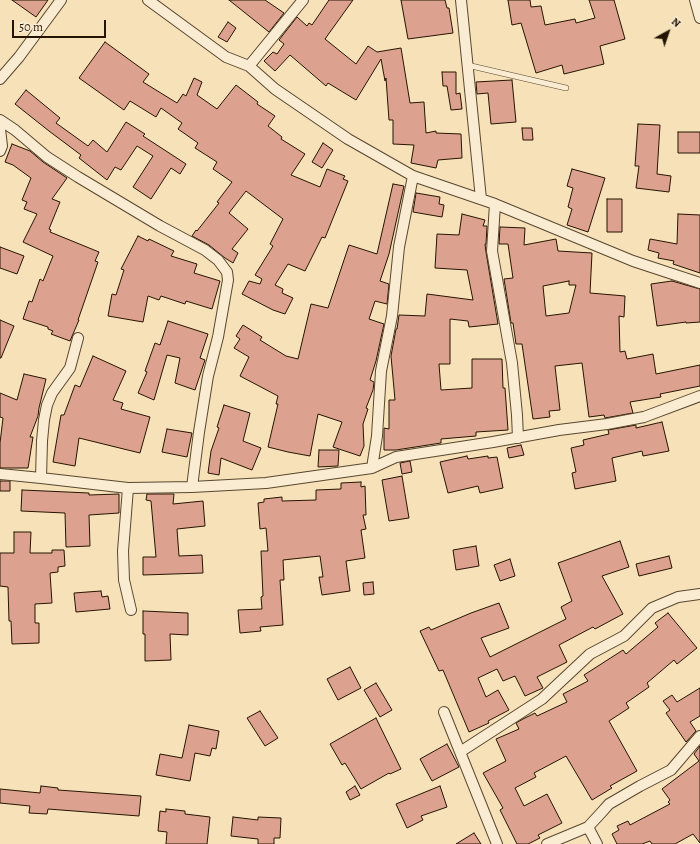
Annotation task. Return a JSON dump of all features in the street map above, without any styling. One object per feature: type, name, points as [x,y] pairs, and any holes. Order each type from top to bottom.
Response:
[{"type":"street","points":[[0,79],[19,57],[61,0]]},
{"type":"street","points":[[148,0],[226,57],[249,66],[275,89],[348,139],[413,176],[495,204],[633,261],[700,283]]},
{"type":"street","points":[[249,66],[303,0]]},
{"type":"street","points":[[461,0],[481,199]]},
{"type":"street","points":[[695,0],[700,18]]},
{"type":"street","points":[[0,120],[15,130],[47,157],[78,177],[160,226],[205,250],[218,260],[227,272],[228,280],[218,336],[208,376],[192,487]]},
{"type":"street","points":[[0,129],[2,146],[0,151]]},
{"type":"street","points":[[372,468],[377,436],[381,371],[392,316],[399,247],[413,176]]},
{"type":"street","points":[[495,204],[492,251],[512,363],[518,438]]},
{"type":"street","points":[[41,478],[42,441],[47,405],[52,393],[70,368],[78,338]]},
{"type":"street","points":[[0,474],[128,488],[192,487],[266,482],[372,468],[396,457],[644,417],[700,396]]},
{"type":"street","points":[[128,488],[123,551],[124,580],[131,610]]},
{"type":"street","points":[[460,752],[542,699],[590,654],[624,636],[652,608],[678,597],[700,594]]},
{"type":"street","points":[[444,712],[497,844]]},
{"type":"street","points":[[547,844],[588,827],[609,804],[671,770],[700,736]]},
{"type":"street","points":[[588,827],[597,844]]},
{"type":"lane","points":[[467,65],[566,88]]},
{"type":"building","points":[[12,0],[48,0],[36,17]]},
{"type":"building","points":[[229,0],[265,0],[284,13],[269,32]]},
{"type":"building","points":[[329,0],[353,0],[325,39],[356,64],[368,46],[377,52],[401,48],[410,103],[424,102],[426,133],[436,131],[436,133],[461,134],[462,158],[438,160],[436,168],[411,163],[414,145],[393,144],[393,120],[389,120],[386,78],[385,81],[381,59],[356,100],[328,83],[326,86],[290,55],[275,71],[264,61],[273,52],[277,54],[284,44],[279,40],[297,17],[307,26],[309,23],[312,25]]},
{"type":"building","points":[[401,0],[445,0],[447,8],[449,8],[453,33],[408,39]]},
{"type":"building","points":[[508,0],[530,0],[531,7],[541,6],[545,25],[575,19],[576,23],[595,18],[589,0],[614,0],[625,39],[600,46],[604,64],[564,74],[562,65],[536,73],[521,23],[512,25]]},
{"type":"building","points":[[228,22],[236,28],[227,42],[218,37]]},
{"type":"building","points":[[105,42],[149,74],[143,82],[177,103],[183,94],[186,96],[194,78],[202,82],[197,95],[217,109],[236,85],[258,102],[257,104],[275,116],[268,126],[282,137],[281,139],[305,154],[291,175],[320,187],[327,169],[345,176],[343,179],[348,181],[325,238],[322,237],[305,271],[288,264],[275,285],[283,289],[282,293],[293,298],[285,314],[273,310],[242,294],[249,281],[260,284],[262,279],[255,275],[273,246],[270,244],[283,219],[246,191],[229,213],[248,229],[232,249],[238,253],[233,263],[209,245],[192,236],[219,203],[217,202],[232,182],[213,169],[217,162],[195,148],[198,143],[178,129],[182,123],[161,108],[156,117],[130,101],[124,110],[79,78]]},
{"type":"building","points":[[442,72],[456,72],[456,94],[460,93],[462,109],[451,110],[447,86],[443,86]]},
{"type":"building","points":[[512,80],[516,122],[491,124],[488,93],[477,94],[476,82]]},
{"type":"building","points":[[26,90],[60,118],[56,123],[88,146],[93,140],[107,152],[126,122],[145,134],[143,136],[186,164],[180,174],[171,168],[151,199],[133,187],[153,156],[137,146],[121,170],[115,167],[107,180],[79,158],[81,155],[15,104]]},
{"type":"building","points":[[638,124],[660,125],[657,174],[671,176],[669,192],[636,188],[639,166],[635,166]]},
{"type":"building","points":[[522,128],[532,128],[533,140],[523,140]]},
{"type":"building","points":[[678,132],[700,132],[700,153],[678,153]]},
{"type":"building","points":[[323,143],[333,150],[322,168],[312,162]]},
{"type":"building","points":[[12,144],[30,151],[43,162],[67,178],[52,199],[60,202],[49,229],[51,230],[50,232],[99,252],[95,261],[98,262],[79,320],[70,341],[51,334],[53,331],[48,329],[48,327],[23,319],[29,301],[32,302],[40,279],[43,281],[53,256],[23,242],[37,214],[24,209],[27,202],[22,200],[31,178],[13,165],[5,162]]},
{"type":"building","points":[[572,169],[605,178],[588,232],[567,225],[572,209],[568,207],[573,188],[567,186]]},
{"type":"building","points":[[393,184],[404,186],[389,254],[380,281],[389,284],[387,304],[375,301],[369,319],[384,324],[376,361],[370,380],[374,382],[373,390],[366,408],[368,409],[363,424],[364,446],[360,456],[333,447],[342,422],[318,414],[310,456],[268,447],[278,404],[276,404],[278,396],[240,376],[249,357],[234,348],[240,339],[236,336],[243,325],[262,337],[260,340],[286,356],[298,359],[311,304],[328,308],[349,245],[377,254]]},
{"type":"building","points":[[416,193],[440,197],[439,204],[444,205],[442,217],[413,212]]},
{"type":"building","points":[[607,199],[622,199],[622,232],[607,232]]},
{"type":"building","points":[[462,214],[485,220],[483,226],[487,226],[485,244],[498,324],[469,327],[468,321],[450,319],[450,364],[439,364],[441,390],[472,388],[472,359],[502,359],[503,388],[505,388],[508,430],[476,432],[476,436],[441,439],[441,443],[396,450],[384,450],[384,428],[389,429],[389,400],[395,400],[391,356],[399,315],[425,316],[427,294],[473,300],[467,270],[435,268],[437,234],[459,235]]},
{"type":"building","points":[[678,214],[700,215],[700,273],[673,264],[674,261],[658,258],[659,253],[648,250],[650,239],[677,244]]},
{"type":"building","points":[[500,227],[525,228],[524,245],[556,239],[558,251],[592,253],[590,293],[625,296],[624,317],[619,316],[620,352],[625,351],[627,359],[653,354],[656,374],[700,365],[700,386],[660,394],[661,397],[630,402],[633,413],[605,418],[604,415],[589,417],[582,363],[555,366],[560,410],[549,411],[550,417],[533,419],[522,344],[516,344],[504,279],[513,278],[508,244],[499,244]],"holes":[[[569,281],[569,285],[576,285],[569,313],[546,316],[543,286]]]},
{"type":"building","points":[[138,236],[148,241],[149,239],[174,251],[171,256],[197,264],[194,273],[220,281],[212,309],[186,301],[185,304],[161,296],[159,300],[148,296],[143,322],[108,316],[112,294],[116,295],[124,270],[121,269]]},
{"type":"building","points":[[0,247],[24,256],[17,274],[0,268]]},
{"type":"building","points":[[672,281],[700,289],[700,322],[686,322],[657,326],[651,284]]},
{"type":"building","points":[[0,320],[14,326],[1,358],[0,358]]},
{"type":"building","points":[[168,321],[208,334],[200,358],[205,360],[195,390],[175,383],[180,358],[167,355],[154,400],[138,393],[147,372],[145,371],[155,343],[160,345]]},
{"type":"building","points":[[93,356],[126,371],[113,400],[123,403],[121,409],[150,417],[140,453],[79,438],[75,466],[53,462],[61,415],[64,415],[75,385],[80,387]]},
{"type":"building","points":[[24,374],[46,379],[38,416],[30,437],[33,437],[28,468],[0,468],[0,443],[3,418],[0,417],[0,393],[17,400]]},
{"type":"building","points":[[224,405],[250,413],[243,441],[261,448],[252,470],[221,458],[219,475],[208,473],[211,451],[219,428],[217,427]]},
{"type":"building","points":[[662,422],[669,451],[643,456],[642,451],[612,458],[616,481],[575,489],[572,473],[576,472],[571,448],[584,445],[583,440],[609,434],[608,430],[636,425],[636,428]]},
{"type":"building","points":[[167,429],[192,433],[187,457],[162,452]]},
{"type":"building","points":[[521,445],[524,455],[509,458],[507,448]]},
{"type":"building","points":[[319,450],[339,450],[338,466],[318,467]]},
{"type":"building","points":[[467,456],[468,459],[488,456],[488,458],[497,457],[503,488],[480,493],[478,486],[448,493],[440,462]]},
{"type":"building","points":[[410,461],[412,472],[402,474],[400,463]]},
{"type":"building","points":[[402,476],[409,518],[389,521],[382,480]]},
{"type":"building","points":[[0,481],[10,481],[10,491],[0,491]]},
{"type":"building","points":[[361,482],[361,487],[365,486],[366,515],[363,515],[366,529],[361,530],[365,558],[346,561],[350,591],[322,595],[319,577],[323,577],[320,556],[283,560],[284,580],[280,580],[283,625],[260,627],[261,631],[240,633],[238,610],[262,609],[261,597],[263,596],[261,551],[268,551],[266,528],[260,529],[258,503],[264,502],[264,499],[282,497],[282,501],[316,500],[316,490],[341,489],[341,483]]},
{"type":"building","points":[[22,490],[89,493],[89,495],[119,494],[119,513],[89,515],[90,546],[66,547],[65,513],[21,511]]},
{"type":"building","points":[[147,494],[174,494],[173,504],[203,501],[205,526],[177,529],[179,556],[202,555],[203,573],[143,575],[143,557],[156,557],[151,501],[146,500]]},
{"type":"building","points":[[14,532],[31,532],[30,553],[52,553],[52,550],[64,550],[65,566],[58,567],[58,572],[50,573],[52,603],[35,604],[35,623],[39,623],[39,643],[12,644],[11,621],[9,621],[8,587],[0,586],[0,553],[14,553]]},
{"type":"building","points":[[620,541],[629,567],[602,576],[623,614],[595,629],[593,627],[559,645],[567,662],[537,677],[543,688],[525,696],[515,676],[503,681],[497,669],[478,678],[486,697],[498,690],[509,710],[488,721],[489,723],[469,732],[443,670],[439,671],[420,631],[429,627],[431,630],[499,603],[509,628],[481,638],[490,657],[566,619],[561,607],[572,601],[558,563]]},
{"type":"building","points":[[476,546],[479,566],[456,570],[453,550]]},
{"type":"building","points":[[669,556],[672,568],[639,576],[636,564]]},
{"type":"building","points":[[510,559],[515,576],[500,581],[494,565]]},
{"type":"building","points":[[373,582],[374,594],[364,595],[363,583]]},
{"type":"building","points":[[101,591],[102,597],[108,596],[110,609],[76,612],[74,593]]},
{"type":"building","points":[[143,611],[188,613],[188,635],[170,634],[171,660],[145,661]]},
{"type":"building","points":[[668,613],[697,648],[677,664],[674,660],[647,683],[649,687],[626,703],[629,708],[609,721],[637,771],[610,786],[612,788],[592,800],[566,756],[534,773],[536,777],[515,788],[524,806],[547,794],[562,823],[538,835],[540,838],[528,844],[517,844],[500,810],[503,808],[483,773],[506,761],[496,739],[519,729],[516,723],[523,719],[535,713],[537,716],[567,702],[563,694],[588,681],[584,675],[623,650],[626,654],[658,627],[655,623]]},
{"type":"building","points":[[350,667],[361,688],[338,700],[327,679]]},
{"type":"building","points":[[376,683],[392,710],[380,717],[364,690]]},
{"type":"building","points":[[700,688],[700,716],[690,722],[696,731],[686,742],[666,713],[670,710],[663,701],[672,695],[677,702]]},
{"type":"building","points":[[260,711],[278,738],[265,746],[247,718]]},
{"type":"building","points":[[376,718],[401,769],[390,774],[389,773],[361,789],[345,763],[342,765],[330,744]]},
{"type":"building","points":[[189,725],[219,731],[216,749],[212,748],[210,756],[195,753],[190,781],[156,775],[160,754],[182,758]]},
{"type":"building","points":[[447,744],[459,767],[432,781],[420,759]]},
{"type":"building","points":[[700,746],[700,843],[693,834],[675,844],[652,844],[650,841],[642,844],[617,844],[612,834],[619,830],[617,826],[628,821],[630,825],[670,804],[668,802],[670,800],[662,789],[699,761],[694,754]]},
{"type":"building","points":[[41,786],[58,788],[58,790],[141,796],[139,816],[48,809],[47,814],[29,813],[30,806],[0,803],[0,789],[40,793]]},
{"type":"building","points":[[355,786],[360,795],[350,800],[346,792]]},
{"type":"building","points":[[440,786],[447,807],[421,816],[423,820],[407,828],[396,804]]},
{"type":"building","points":[[166,809],[185,811],[185,814],[210,817],[207,844],[166,844],[167,832],[158,831],[160,811],[166,812]]},
{"type":"building","points":[[233,817],[258,820],[258,817],[281,818],[280,838],[274,838],[274,844],[258,844],[258,839],[231,836]]},
{"type":"building","points":[[474,833],[481,844],[456,844]]}]
